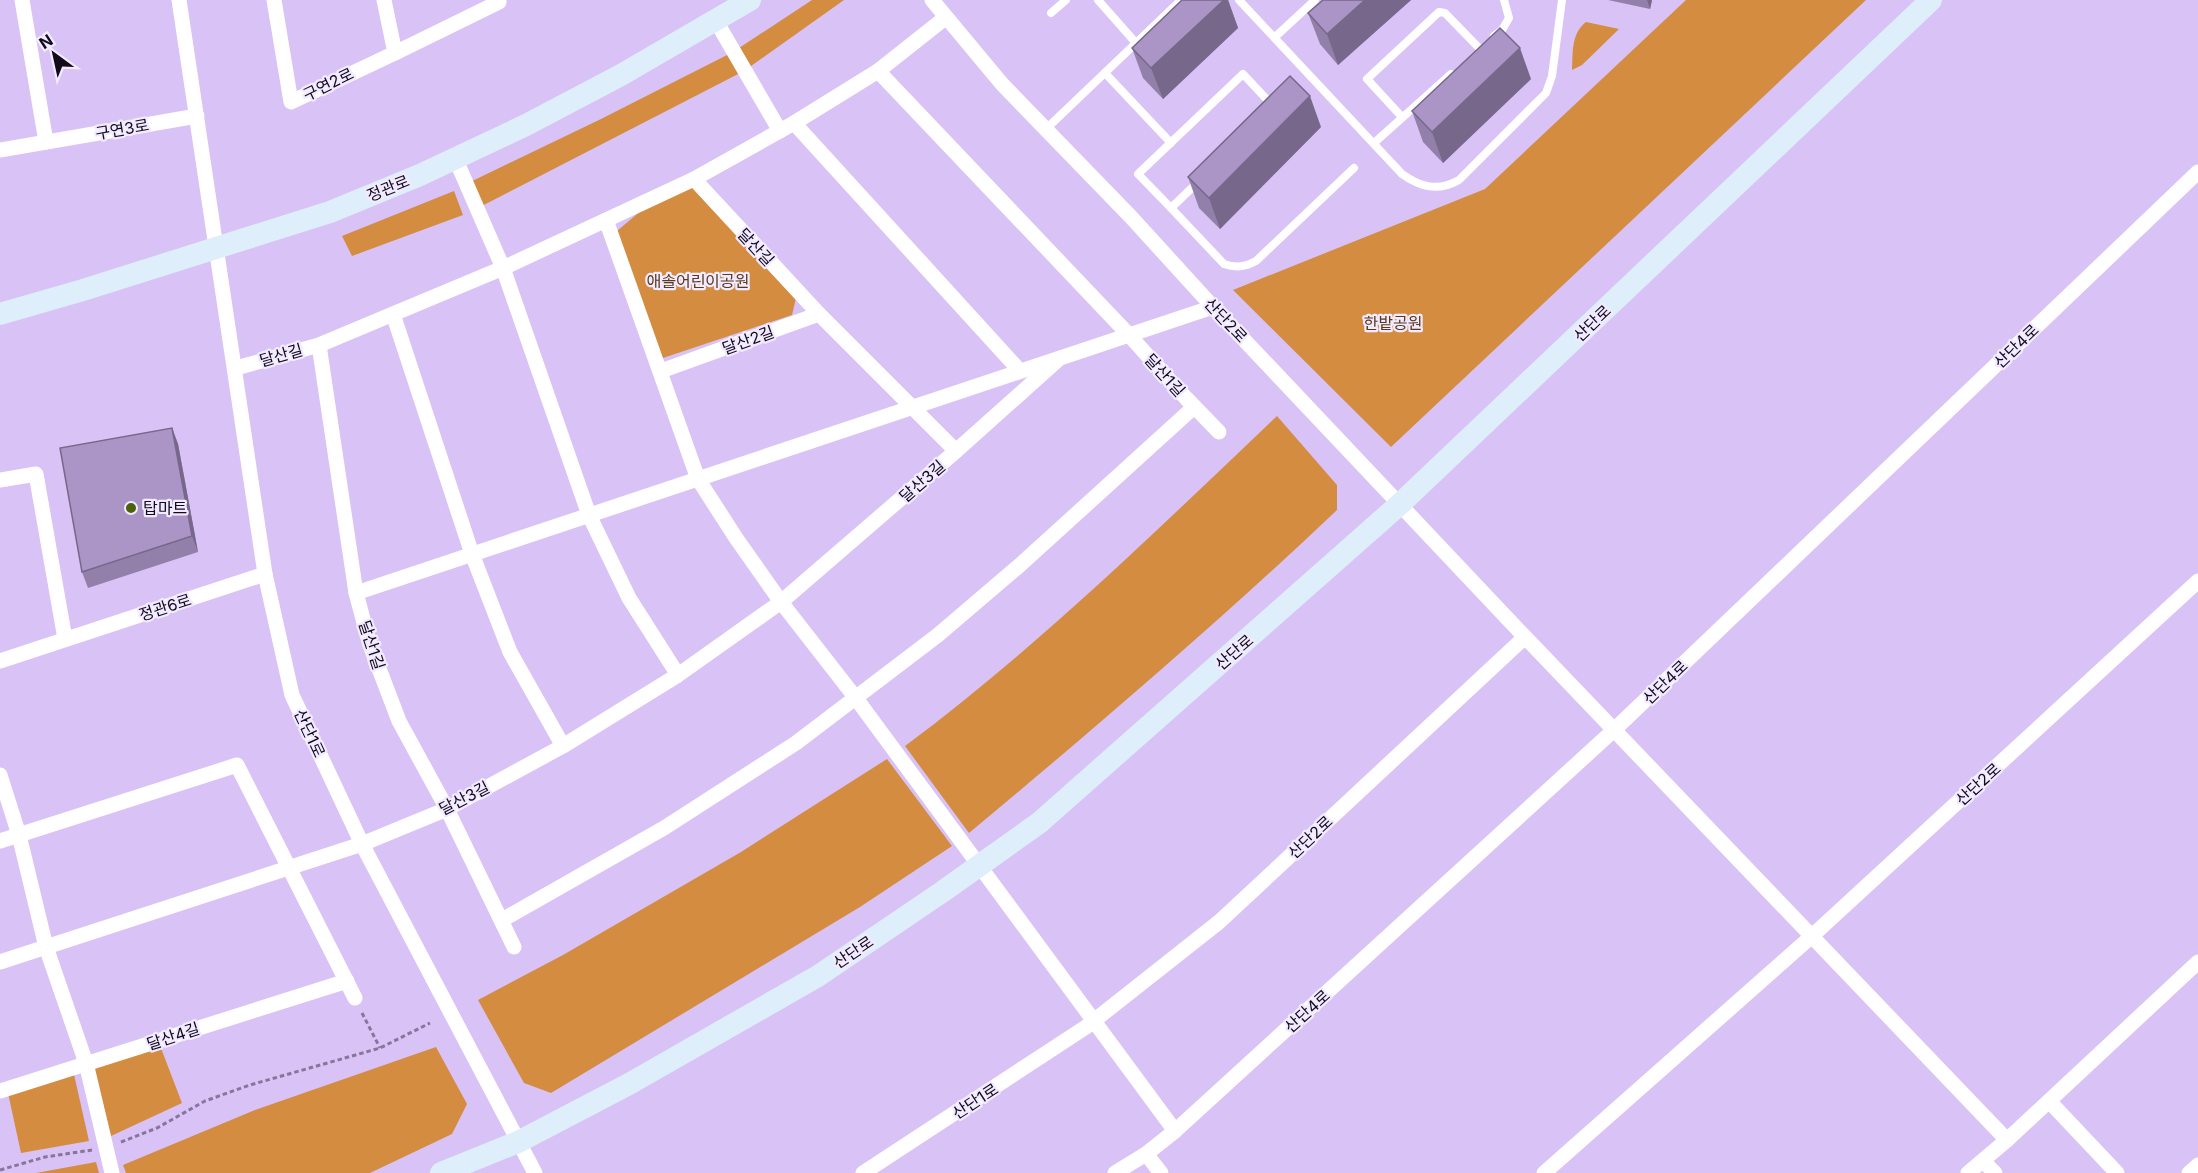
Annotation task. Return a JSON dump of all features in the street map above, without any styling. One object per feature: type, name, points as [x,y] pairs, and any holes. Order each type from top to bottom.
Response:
[{"type":"street","points":[[22,0],[46,142]]},
{"type":"street","points":[[179,0],[218,248]]},
{"type":"street","name":"구연2로","points":[[274,0],[291,102],[500,1]]},
{"type":"street","points":[[384,0],[395,53]]},
{"type":"street","name":"정관로","points":[[0,314],[330,212],[456,160],[621,75],[750,0]]},
{"type":"street","name":"산단2로","points":[[932,0],[1002,84],[2007,1140]]},
{"type":"street","name":"산단로","points":[[441,1173],[518,1142],[629,1084],[818,976],[1039,823],[1400,504],[1931,0]]},
{"type":"street","name":"달산길","points":[[236,368],[319,345],[503,268],[694,179],[794,123],[878,71],[945,18]]},
{"type":"street","points":[[716,21],[780,131]]},
{"type":"street","name":"달산1길","points":[[502,920],[664,828],[796,743],[938,635],[1020,565],[1194,407],[1129,335],[878,71]]},
{"type":"street","name":"구연3로","points":[[0,150],[197,116]]},
{"type":"street","points":[[794,123],[1020,371]]},
{"type":"street","points":[[456,160],[503,268],[589,515],[629,598],[678,675]]},
{"type":"street","name":"산단4로","points":[[1115,1173],[1146,1154],[1175,1131],[1615,729],[2198,172]]},
{"type":"street","name":"달산길","points":[[694,179],[819,314]]},
{"type":"street","points":[[606,220],[698,478],[736,538],[782,602],[855,697],[1175,1131]]},
{"type":"street","name":"산단1로","points":[[218,248],[266,574],[292,695],[362,844],[535,1173]]},
{"type":"street","points":[[356,593],[1213,307]]},
{"type":"street","points":[[393,314],[472,554],[510,652],[563,746]]},
{"type":"street","points":[[819,314],[956,451]]},
{"type":"street","name":"달산2길","points":[[660,371],[819,314]]},
{"type":"street","name":"달산1길","points":[[319,345],[356,593],[370,645],[399,721],[447,809],[514,947]]},
{"type":"street","name":"달산3길","points":[[289,867],[362,844],[447,809],[563,746],[678,675],[782,602],[1060,358]]},
{"type":"street","points":[[1181,393],[1218,432]]},
{"type":"street","points":[[0,480],[36,474],[65,639]]},
{"type":"street","name":"정관6로","points":[[0,661],[266,574]]},
{"type":"street","name":"산단2로","points":[[1544,1173],[1812,936],[2198,581]]},
{"type":"street","name":"산단2로","points":[[1086,1028],[1219,922],[1526,637]]},
{"type":"street","points":[[0,842],[237,765],[355,998]]},
{"type":"street","points":[[0,775],[19,836],[46,947],[86,1064],[112,1173]]},
{"type":"street","points":[[0,962],[289,867]]},
{"type":"street","points":[[1968,1173],[2007,1140],[2198,962]]},
{"type":"street","name":"달산4길","points":[[0,1091],[347,981]]},
{"type":"street","name":"산단1로","points":[[863,1173],[1086,1028]]},
{"type":"street","points":[[2049,1101],[2117,1173]]},
{"type":"street","points":[[1146,1154],[1161,1173]]},
{"type":"street","points":[[1983,1161],[1995,1173]]},
{"type":"street","points":[[2189,1173],[2198,1164]]},
{"type":"lane","points":[[1051,13],[1066,0]]},
{"type":"lane","points":[[1098,0],[1136,43]]},
{"type":"lane","points":[[1046,129],[1181,0]]},
{"type":"lane","points":[[1239,0],[1402,174],[1422,186],[1447,187],[1459,180],[1546,93],[1552,76],[1562,0]]},
{"type":"lane","points":[[1275,37],[1315,0]]},
{"type":"lane","points":[[1471,57],[1502,30],[1509,18],[1504,0]]},
{"type":"lane","points":[[1402,117],[1367,79],[1439,12],[1445,13],[1480,49]]},
{"type":"lane","points":[[1374,143],[1454,72]]},
{"type":"lane","points":[[1105,73],[1171,143]]},
{"type":"lane","points":[[1170,208],[1275,108],[1243,74],[1138,174],[1170,208],[1224,264],[1233,267],[1247,266],[1256,261],[1354,168]]},
{"type":"path","points":[[355,998],[380,1048]]},
{"type":"path","points":[[0,1170],[45,1157],[105,1149],[157,1128],[205,1101],[250,1085],[380,1048],[430,1023]]},
{"type":"green space","points":[[812,0],[844,0],[744,71],[476,209],[466,184],[733,52]]},
{"type":"green space","name":"한밭공원","points":[[1686,0],[1866,0],[1391,447],[1233,290],[1485,189]]},
{"type":"green space","points":[[1586,22],[1619,29],[1582,65],[1572,70],[1575,38]]},
{"type":"green space","name":"애솔어린이공원","points":[[691,186],[796,298],[792,315],[660,359],[617,231],[643,209]]},
{"type":"green space","points":[[454,191],[463,215],[352,256],[342,236]]},
{"type":"green space","points":[[1277,416],[1337,485],[1337,510],[1156,674],[969,833],[905,746],[1050,628]]},
{"type":"green space","points":[[887,759],[952,846],[860,907],[551,1093],[524,1083],[478,1000],[563,955],[741,852]]},
{"type":"green space","points":[[159,1043],[182,1103],[111,1136],[93,1063]]},
{"type":"green space","points":[[436,1047],[467,1104],[452,1134],[370,1173],[126,1173],[123,1165],[255,1110]]},
{"type":"green space","points":[[73,1070],[89,1141],[21,1153],[8,1093]]},
{"type":"green space","points":[[96,1162],[99,1173],[36,1173]]},
{"type":"building","points":[[1182,0],[1224,0],[1151,68],[1132,48]]},
{"type":"building","points":[[1323,0],[1365,0],[1327,34],[1308,13]]},
{"type":"building","points":[[1500,28],[1520,48],[1432,132],[1412,111]]},
{"type":"building","points":[[1290,76],[1310,96],[1209,198],[1188,177]]},
{"type":"building","name":"탑마트","points":[[172,428],[192,536],[82,572],[60,448]]},
{"type":"place","name":"탑마트","points":[[131,508]]}]
